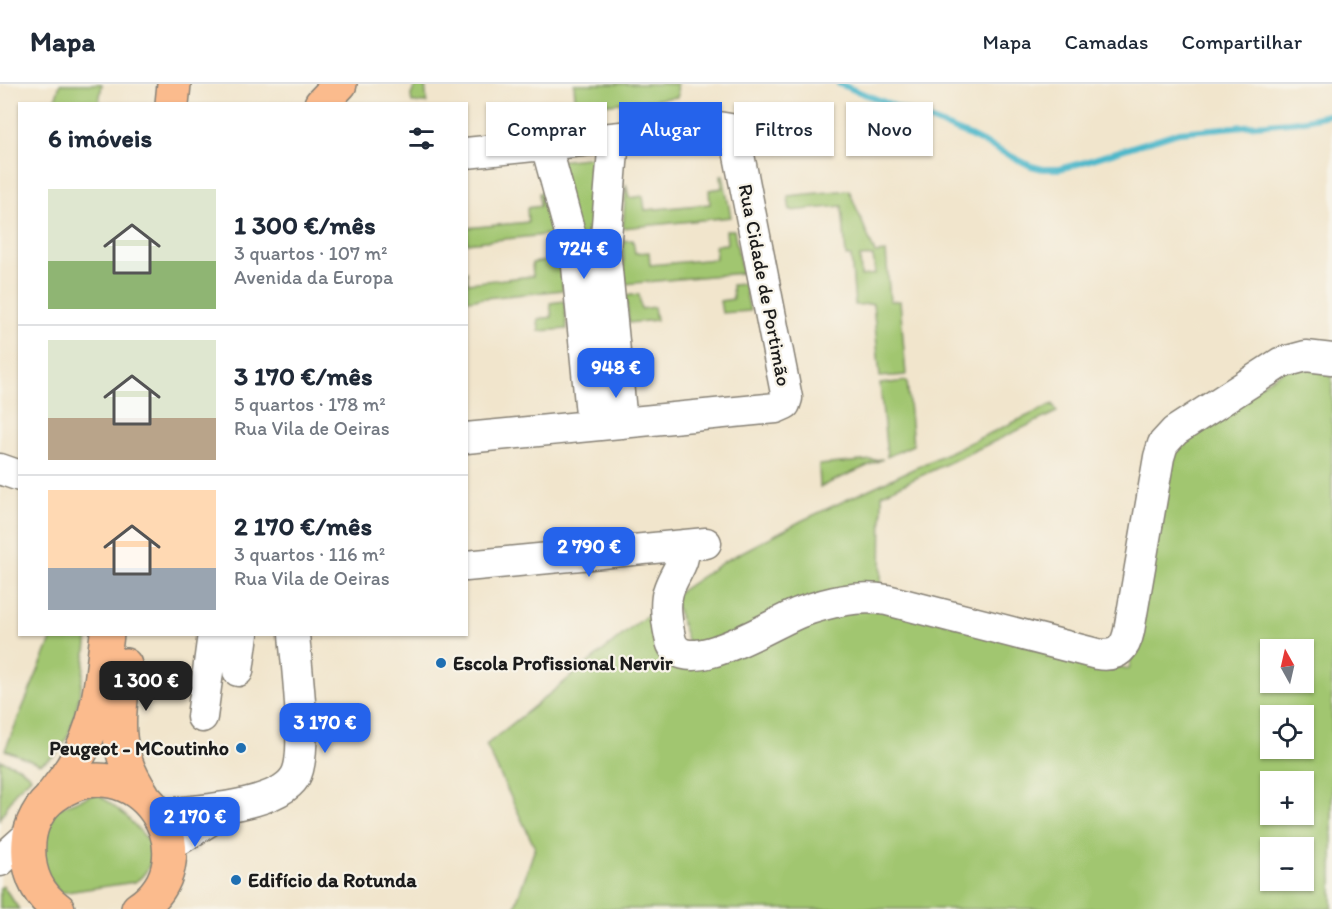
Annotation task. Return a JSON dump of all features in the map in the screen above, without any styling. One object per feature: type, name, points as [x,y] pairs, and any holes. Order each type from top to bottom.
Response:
[{"type":"main road","points":[[172,102],[174,84]]},
{"type":"main road","points":[[187,102],[190,84]]},
{"type":"main road","points":[[323,102],[340,84]]},
{"type":"main road","points":[[51,907],[34,881],[28,858],[29,835],[36,816],[78,759],[92,728],[106,636]]},
{"type":"main road","points":[[129,636],[120,717],[120,745],[128,771],[151,805],[169,846],[163,878],[142,907]]},
{"type":"main road","points":[[48,800],[64,789],[97,780],[129,786],[151,805]]},
{"type":"street","name":"Rua Cidade de Portimão","points":[[607,139],[721,127],[734,134],[787,398],[784,405],[769,408],[607,424]]},
{"type":"street","points":[[607,424],[605,249],[614,138]]},
{"type":"street","name":"Rua Cidade de Portimão","points":[[468,153],[486,151]]},
{"type":"street","points":[[549,156],[576,255],[607,424]]},
{"type":"street","points":[[468,566],[695,544],[670,586],[666,600],[670,641],[674,649],[684,655],[713,653],[805,611],[842,600],[867,598],[1097,654],[1114,654],[1123,648],[1130,631],[1163,444],[1175,430],[1280,363],[1306,356],[1332,360]]},
{"type":"street","points":[[468,438],[607,424]]},
{"type":"street","points":[[0,469],[18,475]]},
{"type":"street","points":[[202,717],[213,636]]},
{"type":"street","points":[[238,671],[243,636]]},
{"type":"street","points":[[169,846],[236,805],[281,790],[296,777],[302,752],[294,636]]},
{"type":"street","points":[[151,805],[236,805]]},
{"type":"street","points":[[0,861],[29,835]]},
{"type":"green space","points":[[60,84],[102,84],[99,102],[54,102]]},
{"type":"green space","points":[[416,84],[425,84],[427,102],[412,102],[411,95]]},
{"type":"green space","points":[[574,84],[677,84],[678,97],[607,104],[607,102],[575,102]]},
{"type":"green space","points":[[605,156],[598,250],[586,272],[558,161]]},
{"type":"green space","points":[[721,175],[723,175],[731,217],[623,228],[626,184],[629,198],[643,196],[645,210],[710,204],[709,190],[722,188]]},
{"type":"green space","points":[[849,190],[875,253],[886,252],[890,301],[900,301],[906,375],[880,377],[873,304],[855,305],[851,256],[846,256],[842,206],[790,211],[788,196]],"holes":[[[873,256],[875,274],[861,276],[860,257]]]},
{"type":"green space","points":[[542,192],[554,234],[468,243],[468,228],[528,222],[527,208],[540,206],[539,193]]},
{"type":"green space","points":[[726,230],[734,230],[742,273],[625,284],[622,241],[633,240],[635,253],[649,252],[650,265],[716,259],[715,245],[727,244]]},
{"type":"green space","points":[[558,247],[563,290],[468,300],[468,283],[533,276],[532,263],[546,261],[545,248]]},
{"type":"green space","points":[[744,284],[750,311],[722,313],[720,301],[733,299],[732,285]]},
{"type":"green space","points":[[639,294],[641,309],[654,307],[656,320],[629,323],[626,296]]},
{"type":"green space","points":[[564,301],[567,329],[539,331],[538,319],[552,317],[550,303]]},
{"type":"green space","points":[[1332,367],[1332,909],[514,909],[535,848],[486,745],[660,605],[665,669],[716,659],[814,615],[888,608],[1129,669],[1165,457],[1177,437],[1286,369]]},
{"type":"green space","points":[[907,381],[913,445],[887,457],[880,384]]},
{"type":"green space","points":[[1053,404],[1057,412],[882,494],[881,591],[689,646],[673,596],[725,561],[803,520]]},
{"type":"green space","points":[[883,459],[820,487],[819,465]]},
{"type":"green space","points":[[53,636],[88,636],[79,696],[71,728],[59,751],[40,764],[5,750]]},
{"type":"green space","points":[[0,760],[19,767],[31,777],[16,791],[0,819]]},
{"type":"green space","points":[[97,793],[126,816],[150,842],[150,865],[135,882],[60,893],[40,867],[51,811]]},
{"type":"green space","points":[[3,886],[19,909],[0,909],[0,888]]},
{"type":"waterway","points":[[839,84],[968,135],[1031,166],[1043,169],[1059,169],[1179,132],[1301,121],[1332,114]]},
{"type":"place","name":"Escola Profissional Nervir","points":[[441,663]]},
{"type":"place","name":"Peugeot - MCoutinho","points":[[241,748]]},
{"type":"place","name":"Edifício da Rotunda","points":[[236,880]]}]
